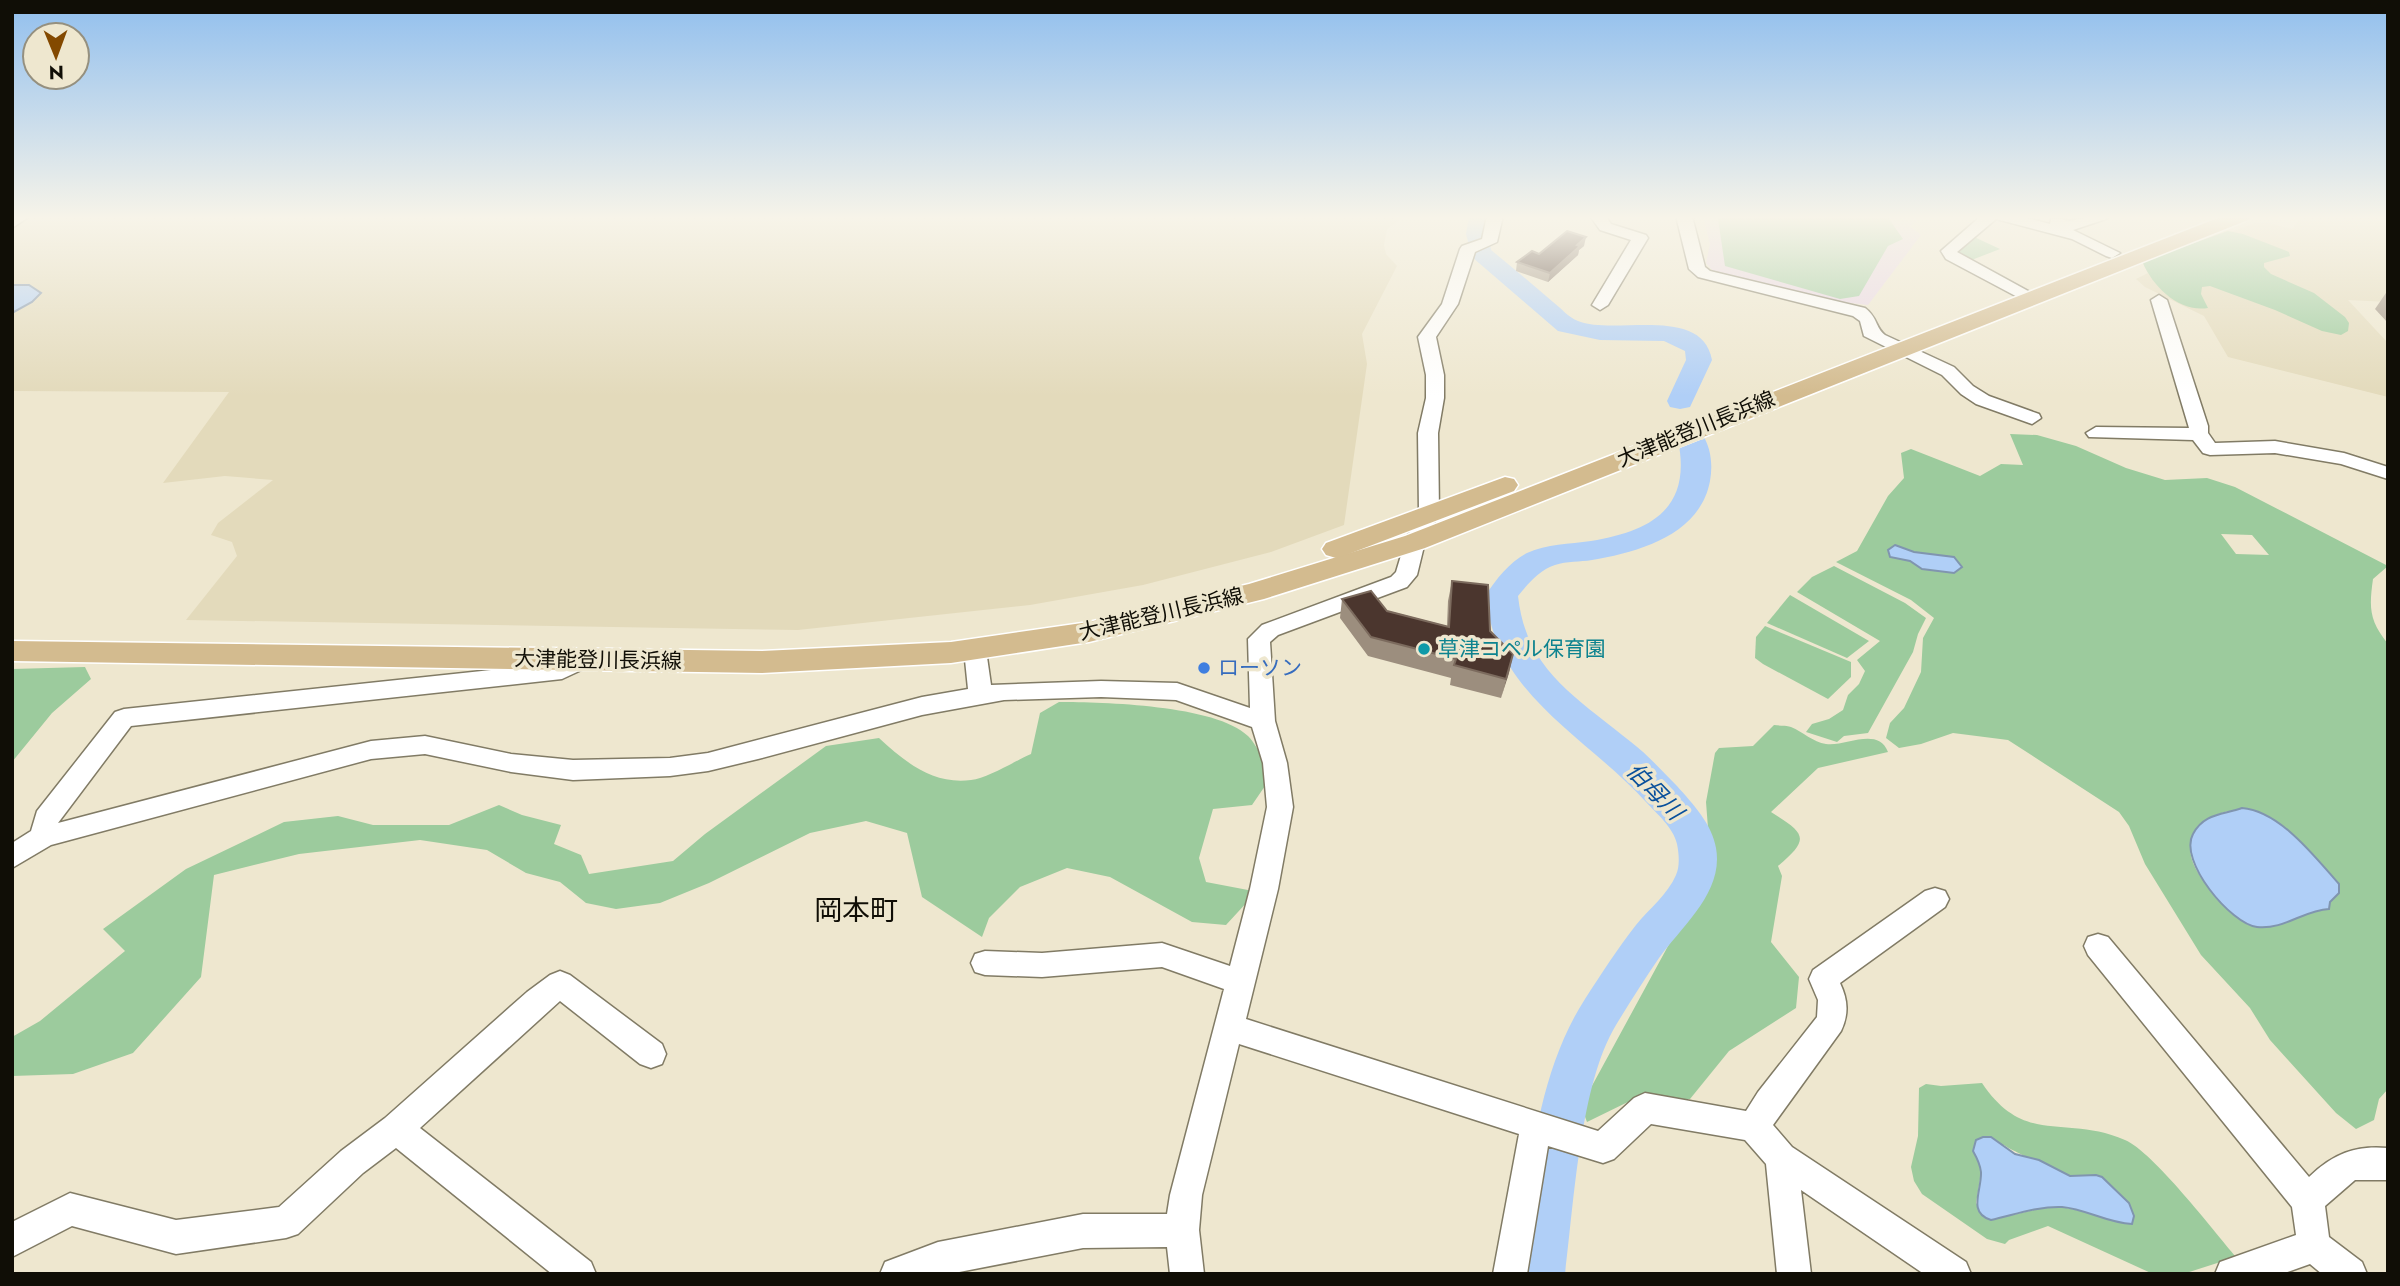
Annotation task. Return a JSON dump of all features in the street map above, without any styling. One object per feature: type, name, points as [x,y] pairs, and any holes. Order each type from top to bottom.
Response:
[{"type":"main road","name":"大津能登川長浜線","points":[[2024,293],[2061,276]]},
{"type":"main road","name":"大津能登川長浜線","points":[[12,651],[762,662],[975,650],[1090,632],[1221,602],[1316,576],[1415,542],[1892,346],[2072,276]]},
{"type":"main road","name":"大津能登川長浜線","points":[[12,634],[781,645],[840,643],[974,630],[1080,615],[1191,592],[1298,563],[1429,512],[1892,346]]},
{"type":"street","points":[[1187,1274],[1182,1230],[1186,1195],[1264,889],[1280,807],[1275,763],[1263,721],[1259,639],[1270,630],[1399,582],[1406,575],[1415,542],[1429,512],[1428,433],[1435,398],[1435,375],[1427,337],[1450,304],[1459,276]]},
{"type":"street","points":[[1612,276],[1592,303],[1622,310]]},
{"type":"street","points":[[1712,276],[1859,312],[1868,319],[1870,332],[1892,346],[1949,372],[1983,400],[2008,412],[2032,418]]},
{"type":"street","points":[[1991,276],[2024,293]]},
{"type":"street","points":[[2159,300],[2199,426],[2198,433],[2210,449],[2275,447],[2344,459],[2388,473]]},
{"type":"street","points":[[2096,433],[2198,433]]},
{"type":"street","points":[[975,650],[981,695]]},
{"type":"street","points":[[43,837],[46,818],[124,718],[562,671],[582,660]]},
{"type":"street","points":[[12,858],[43,837],[371,750],[406,745],[425,745],[511,763],[573,771],[670,767],[708,762],[922,706],[1004,691],[1101,689],[1177,692],[1263,721]]},
{"type":"street","points":[[1754,1127],[1769,1102],[1831,1022],[1835,1007],[1831,990],[1823,979],[1935,899]]},
{"type":"street","points":[[2098,946],[2308,1200],[2314,1246],[2350,1274]]},
{"type":"street","points":[[985,962],[1042,965],[1162,955],[1239,982]]},
{"type":"street","points":[[12,1240],[70,1209],[176,1237],[286,1223],[352,1162],[396,1129],[537,1001],[560,984],[651,1054]]},
{"type":"street","points":[[1229,1027],[1603,1148],[1644,1108],[1754,1127],[1781,1158],[1954,1274]]},
{"type":"street","points":[[1510,1274],[1536,1125]]},
{"type":"street","points":[[396,1129],[579,1274]]},
{"type":"street","points":[[1781,1158],[1794,1274]]},
{"type":"street","points":[[2308,1200],[2350,1163],[2365,1160],[2388,1164]]},
{"type":"street","points":[[897,1274],[938,1259],[1083,1231],[1182,1230]]},
{"type":"street","points":[[2232,1274],[2314,1246]]},
{"type":"shaded area","points":[[12,276],[1392,276],[1362,334],[1367,364],[1344,525],[1271,552],[1143,585],[1030,605],[798,630],[186,620],[237,556],[232,542],[211,535],[218,523],[273,480],[225,476],[163,483],[229,392],[12,391]]},
{"type":"shaded area","points":[[1732,276],[1890,276],[1868,305],[1825,300]]},
{"type":"shaded area","points":[[2142,276],[2388,276],[2388,302],[2348,300],[2388,343],[2388,397],[2228,357],[2204,316],[2145,287],[2136,279]]},
{"type":"green space","points":[[1760,276],[1871,276],[1859,296],[1840,299]]},
{"type":"green space","points":[[2150,276],[2276,276],[2314,293],[2345,317],[2349,323],[2348,331],[2341,335],[2322,331],[2210,286],[2202,287],[2201,294],[2208,308],[2187,306],[2169,296]]},
{"type":"green space","points":[[2010,434],[2037,435],[2076,446],[2126,468],[2165,480],[2207,478],[2235,487],[2388,566],[2373,579],[2371,598],[2374,621],[2388,644],[2388,1089],[2379,1099],[2374,1120],[2356,1129],[2336,1113],[2270,1040],[2250,1008],[2201,955],[2145,864],[2129,826],[2119,812],[2008,740],[1953,733],[1899,748],[1886,738],[1890,723],[1904,708],[1921,672],[1923,638],[1934,618],[1911,600],[1836,562],[1857,551],[1888,496],[1904,478],[1901,453],[1911,449],[1980,476],[2001,464],[2023,465]],"holes":[[[2221,534],[2252,535],[2269,555],[2236,554]],[[1895,545],[1914,552],[1954,557],[1962,567],[1952,570],[1924,568],[1901,553]],[[2242,808],[2257,812],[2284,827],[2308,848],[2339,884],[2340,889],[2330,902],[2242,921],[2205,883],[2191,855],[2191,841],[2199,827],[2222,813]]]},
{"type":"green space","points":[[1834,566],[1905,603],[1926,618],[1913,652],[1868,733],[1844,736],[1837,742],[1806,732],[1812,724],[1829,719],[1843,710],[1848,695],[1859,684],[1865,671],[1857,660],[1880,641],[1797,592],[1812,577]]},
{"type":"green space","points":[[1790,595],[1869,641],[1847,658],[1767,623]]},
{"type":"green space","points":[[1765,626],[1851,662],[1851,677],[1828,699],[1763,664],[1755,658],[1756,637]]},
{"type":"green space","points":[[85,667],[91,679],[52,713],[12,762],[12,669]]},
{"type":"green space","points":[[1059,702],[1158,707],[1186,712],[1232,726],[1251,739],[1268,768],[1265,786],[1252,805],[1213,809],[1199,858],[1206,882],[1248,890],[1249,900],[1226,925],[1192,922],[1110,877],[1067,868],[1020,887],[989,918],[982,937],[922,897],[907,833],[866,821],[810,833],[709,883],[660,903],[616,909],[586,903],[560,882],[526,873],[487,850],[420,840],[299,854],[214,875],[201,977],[133,1053],[73,1074],[12,1076],[12,1037],[40,1021],[125,951],[103,929],[186,869],[284,822],[338,816],[373,825],[449,825],[499,805],[522,815],[561,825],[554,844],[581,855],[589,874],[673,861],[705,834],[826,746],[879,738],[920,770],[932,775],[957,781],[978,779],[1031,754],[1040,713]]},
{"type":"green space","points":[[1774,725],[1791,727],[1826,744],[1860,739],[1877,740],[1888,752],[1818,768],[1771,812],[1791,825],[1800,836],[1796,849],[1778,866],[1782,876],[1771,942],[1799,977],[1796,1008],[1729,1051],[1690,1099],[1634,1099],[1587,1122],[1584,1114],[1587,1095],[1711,867],[1706,802],[1715,753],[1719,748],[1753,746]]},
{"type":"green space","points":[[1982,1083],[1998,1103],[2014,1115],[2030,1122],[2083,1129],[2125,1140],[2137,1147],[2166,1175],[2236,1257],[2183,1274],[2153,1274],[2048,1226],[2009,1240],[2005,1244],[1987,1239],[1922,1194],[1914,1181],[1911,1167],[1918,1136],[1919,1088],[1926,1084],[1941,1086]],"holes":[[[2004,1145],[2070,1176],[2102,1177],[2129,1203],[2085,1212],[2062,1207],[2042,1208],[1991,1220],[1976,1203],[1981,1173],[1979,1161]]]},
{"type":"water","points":[[12,285],[29,285],[41,293],[32,302],[12,313]]},
{"type":"water","points":[[1895,545],[1914,552],[1954,557],[1962,567],[1954,573],[1922,569],[1910,561],[1890,557],[1888,550]]},
{"type":"water","points":[[2242,808],[2270,817],[2283,826],[2339,884],[2339,893],[2330,902],[2329,909],[2276,926],[2257,927],[2234,915],[2221,903],[2200,874],[2190,846],[2197,827],[2208,818]]},
{"type":"water","points":[[1991,1137],[2015,1154],[2039,1160],[2070,1176],[2102,1177],[2129,1203],[2134,1216],[2132,1224],[2062,1207],[2035,1209],[1991,1220],[1984,1217],[1979,1212],[1977,1200],[1981,1169],[1973,1151],[1976,1140]]},
{"type":"building","points":[[1452,581],[1488,585],[1490,631],[1513,654],[1506,679],[1454,665],[1456,659],[1371,637],[1342,599],[1371,591],[1387,611],[1449,627]]},
{"type":"waterway","name":"伯母川","points":[[1508,276],[1567,326],[1600,333],[1668,334],[1697,348],[1699,360],[1680,401]]},
{"type":"waterway","name":"伯母川","points":[[1540,1274],[1562,1123],[1588,1035],[1640,952],[1686,894],[1692,884],[1698,860],[1695,839],[1678,812],[1632,763],[1561,704],[1526,666],[1513,645],[1504,621],[1502,595],[1524,570],[1539,560],[1628,542],[1645,536],[1675,517],[1694,490],[1697,468],[1692,440]]},
{"type":"place","name":"草津コペル保育園","points":[[1424,649]]},
{"type":"place","name":"ローソン","points":[[1204,668]]},
{"type":"district","name":"岡本町","points":[[856,910]]}]
